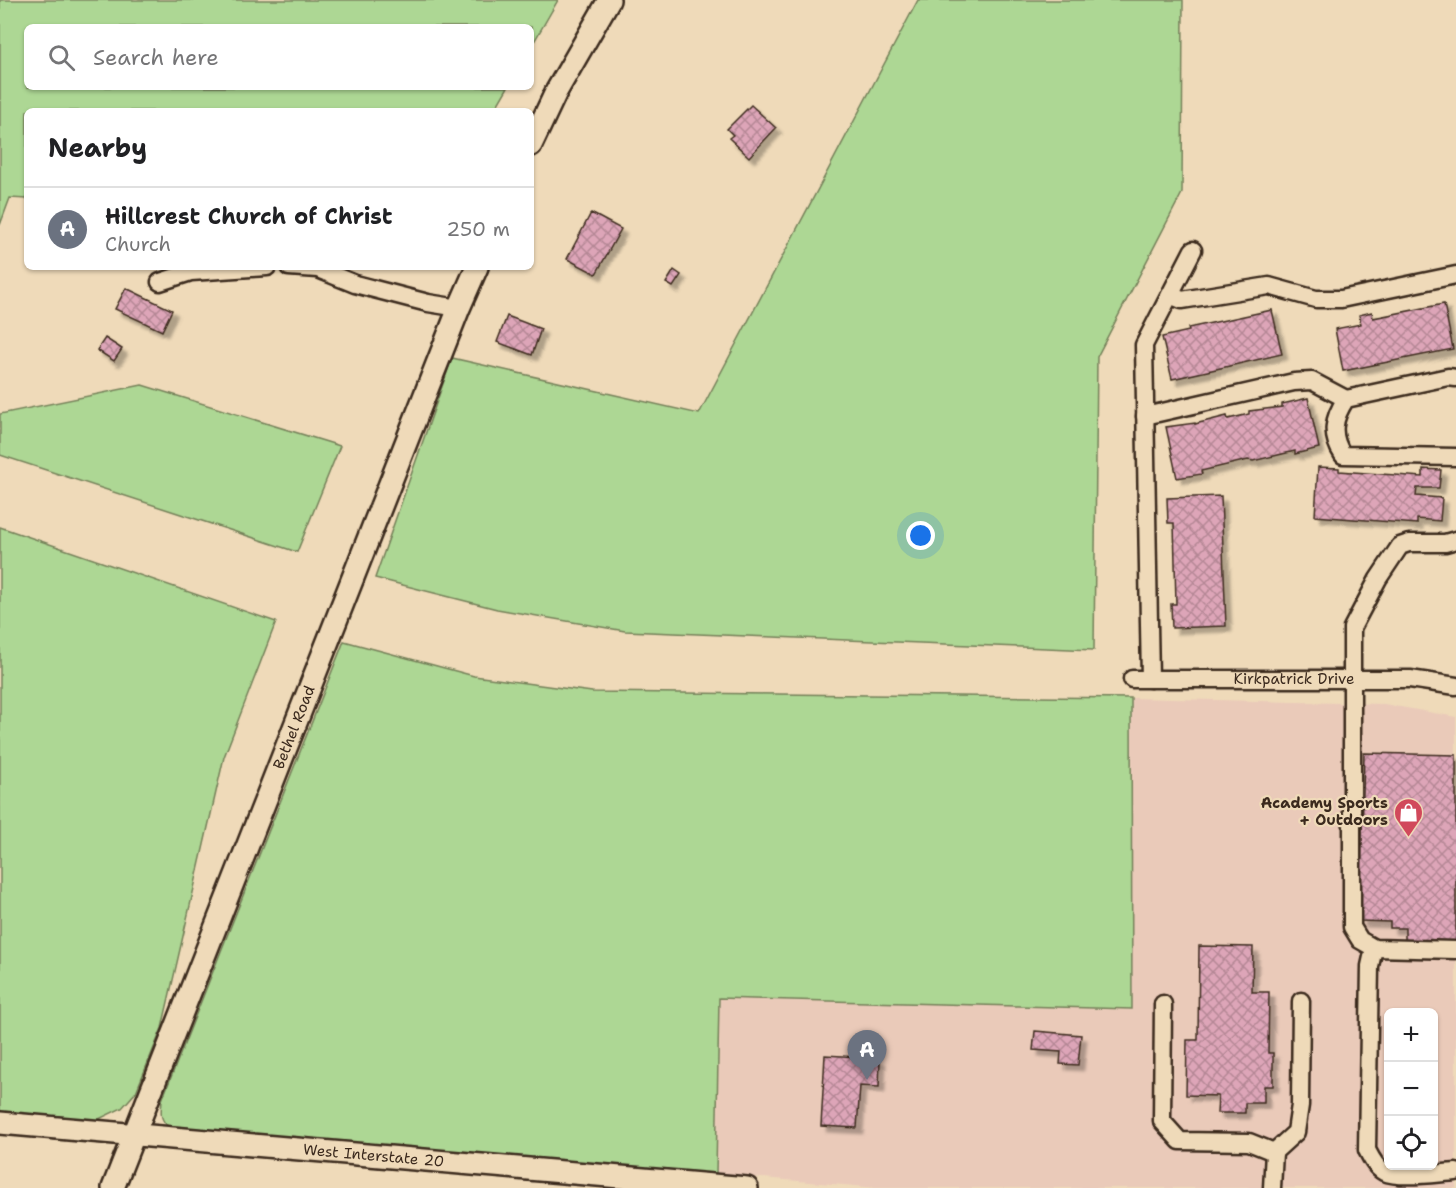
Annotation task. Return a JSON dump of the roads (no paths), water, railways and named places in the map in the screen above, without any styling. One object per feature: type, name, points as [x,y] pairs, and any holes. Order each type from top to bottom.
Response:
[{"type":"main road","points":[[534,139],[556,92],[609,0]]},
{"type":"main road","name":"Bethel Road","points":[[113,1188],[476,270]]},
{"type":"main road","name":"West Interstate 20","points":[[0,1123],[747,1188]]},
{"type":"street","points":[[1150,679],[1144,345],[1192,250]]},
{"type":"street","points":[[160,282],[190,272],[221,270]]},
{"type":"street","points":[[320,270],[355,284],[428,303],[459,308]]},
{"type":"street","points":[[1170,295],[1182,300],[1269,286],[1316,299],[1341,299],[1456,275]]},
{"type":"street","points":[[1145,416],[1294,382],[1312,381],[1346,399],[1448,376],[1456,378]]},
{"type":"street","points":[[1346,399],[1337,412],[1335,430],[1337,445],[1342,455],[1456,457]]},
{"type":"street","points":[[1456,540],[1445,543],[1409,543],[1400,546],[1378,579],[1352,628],[1351,679],[1352,927],[1360,940],[1374,948],[1456,950]]},
{"type":"street","name":"Kirkpatrick Drive","points":[[1132,679],[1410,679],[1456,686]]},
{"type":"street","points":[[1374,948],[1370,966],[1367,1150],[1372,1161],[1383,1172],[1398,1175],[1456,1172]]},
{"type":"street","points":[[1272,1188],[1274,1152],[1296,1132],[1300,1105],[1301,1001]]},
{"type":"street","points":[[1163,1004],[1162,1121],[1180,1141],[1249,1142],[1274,1152]]},
{"type":"place","name":"Academy Sports + Outdoors","points":[[1409,838]]},
{"type":"place","name":"Hillcrest Church of Christ","points":[[867,1080]]}]
